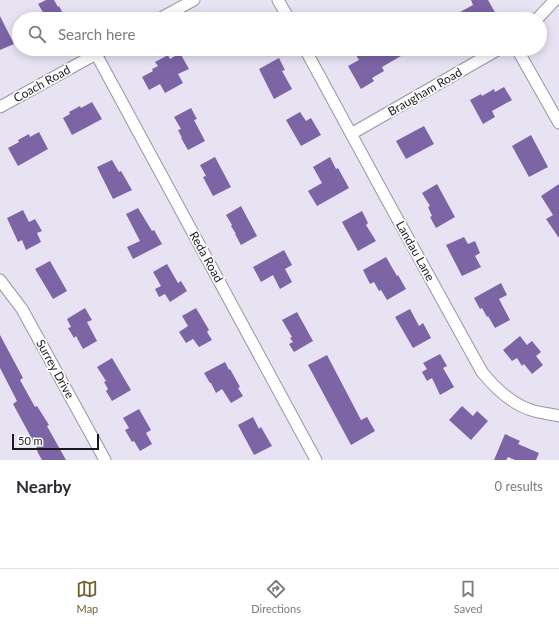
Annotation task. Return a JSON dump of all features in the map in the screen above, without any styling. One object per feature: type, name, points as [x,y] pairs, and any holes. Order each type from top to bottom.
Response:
[{"type":"street","points":[[172,12],[194,0]]},
{"type":"street","points":[[278,0],[285,12]]},
{"type":"street","points":[[544,12],[555,0]]},
{"type":"street","name":"Coach Road","points":[[0,108],[93,56]]},
{"type":"street","name":"Reda Road","points":[[102,56],[316,460]]},
{"type":"street","name":"Landau Lane","points":[[309,56],[482,372],[500,391],[509,398],[533,410],[559,416]]},
{"type":"street","name":"Braugham Road","points":[[351,134],[487,56]]},
{"type":"street","points":[[520,56],[559,124]]},
{"type":"street","name":"Surrey Drive","points":[[0,280],[22,310],[105,460]]},
{"type":"building","points":[[46,0],[54,0],[62,12],[43,12],[38,4]]},
{"type":"building","points":[[471,0],[488,0],[495,12],[460,12],[473,5]]},
{"type":"building","points":[[0,16],[12,40],[12,45],[0,50]]},
{"type":"building","points":[[166,56],[168,56],[170,59],[175,56],[182,56],[189,69],[178,74],[183,83],[165,93],[160,84],[149,90],[142,77],[153,71],[152,69],[158,66],[155,62]]},
{"type":"building","points":[[357,56],[401,56],[382,67],[384,71],[372,78],[374,81],[361,89],[348,66],[359,60]]},
{"type":"building","points":[[279,58],[285,70],[282,71],[292,89],[274,99],[259,69]]},
{"type":"building","points":[[504,87],[512,100],[492,111],[495,117],[483,124],[470,100],[481,94],[482,96],[494,89],[495,92]]},
{"type":"building","points":[[92,102],[102,119],[72,135],[63,118],[70,114],[69,112]]},
{"type":"building","points":[[191,108],[197,119],[194,120],[205,141],[188,150],[178,130],[181,129],[174,117]]},
{"type":"building","points":[[300,112],[306,121],[311,118],[321,135],[301,146],[286,120]]},
{"type":"building","points":[[424,126],[434,144],[406,159],[396,141]]},
{"type":"building","points":[[39,132],[48,149],[18,166],[8,148],[29,134],[30,137]]},
{"type":"building","points":[[531,135],[548,167],[529,177],[512,146]]},
{"type":"building","points":[[215,157],[231,187],[213,196],[203,177],[206,176],[200,165]]},
{"type":"building","points":[[330,157],[349,188],[317,206],[308,191],[322,183],[313,167]]},
{"type":"building","points":[[112,160],[119,172],[121,171],[132,190],[113,199],[97,167]]},
{"type":"building","points":[[437,184],[455,217],[436,228],[430,217],[432,216],[428,207],[430,206],[422,193]]},
{"type":"building","points":[[559,184],[559,238],[546,219],[553,215],[541,196]]},
{"type":"building","points":[[241,206],[257,236],[241,245],[226,215]]},
{"type":"building","points":[[138,208],[162,244],[133,259],[127,247],[140,241],[126,214]]},
{"type":"building","points":[[23,210],[29,222],[35,219],[42,231],[37,233],[41,242],[26,250],[22,240],[18,242],[7,218]]},
{"type":"building","points":[[362,211],[368,223],[366,225],[376,241],[358,251],[342,222]]},
{"type":"building","points":[[464,237],[468,244],[475,241],[480,253],[475,256],[481,267],[462,276],[446,245]]},
{"type":"building","points":[[284,250],[292,265],[285,269],[292,282],[280,289],[273,275],[261,282],[253,267]]},
{"type":"building","points":[[386,257],[406,289],[387,300],[381,290],[379,291],[374,282],[370,284],[363,270]]},
{"type":"building","points":[[50,261],[67,291],[53,299],[35,269]]},
{"type":"building","points":[[167,264],[178,283],[181,281],[187,291],[170,302],[165,294],[159,297],[155,289],[161,286],[153,272]]},
{"type":"building","points":[[501,283],[507,295],[499,299],[510,320],[495,328],[482,308],[480,309],[474,298]]},
{"type":"building","points":[[85,308],[92,320],[87,322],[97,341],[83,349],[76,336],[74,338],[68,328],[71,327],[67,319]]},
{"type":"building","points":[[196,308],[209,330],[207,332],[212,340],[199,347],[193,339],[186,343],[179,332],[188,326],[182,316]]},
{"type":"building","points":[[410,309],[419,326],[423,323],[431,338],[413,348],[395,317]]},
{"type":"building","points":[[297,312],[313,341],[294,352],[289,344],[293,342],[290,338],[292,337],[282,320]]},
{"type":"building","points":[[0,335],[23,378],[20,380],[35,407],[37,406],[49,425],[47,426],[66,460],[42,460],[37,451],[38,450],[13,404],[17,401],[0,368]]},
{"type":"building","points":[[520,336],[527,345],[532,341],[541,352],[536,356],[543,365],[532,374],[524,364],[522,366],[517,358],[512,361],[503,350]]},
{"type":"building","points":[[440,354],[447,366],[443,368],[454,387],[440,395],[432,378],[427,381],[422,372],[427,369],[423,363]]},
{"type":"building","points":[[327,355],[361,420],[367,417],[375,431],[351,445],[308,365]]},
{"type":"building","points":[[112,358],[131,390],[112,401],[106,391],[108,389],[104,382],[106,381],[97,367]]},
{"type":"building","points":[[225,362],[240,387],[238,388],[243,396],[231,403],[222,389],[216,393],[204,373]]},
{"type":"building","points":[[462,406],[473,416],[477,411],[488,421],[471,440],[449,420]]},
{"type":"building","points":[[139,409],[151,430],[146,433],[152,444],[140,451],[134,441],[132,442],[125,430],[129,428],[123,418]]},
{"type":"building","points":[[253,417],[259,429],[261,427],[272,446],[254,455],[238,425]]},
{"type":"building","points":[[505,434],[520,441],[518,444],[539,453],[536,460],[515,460],[508,457],[506,460],[494,460]]}]
